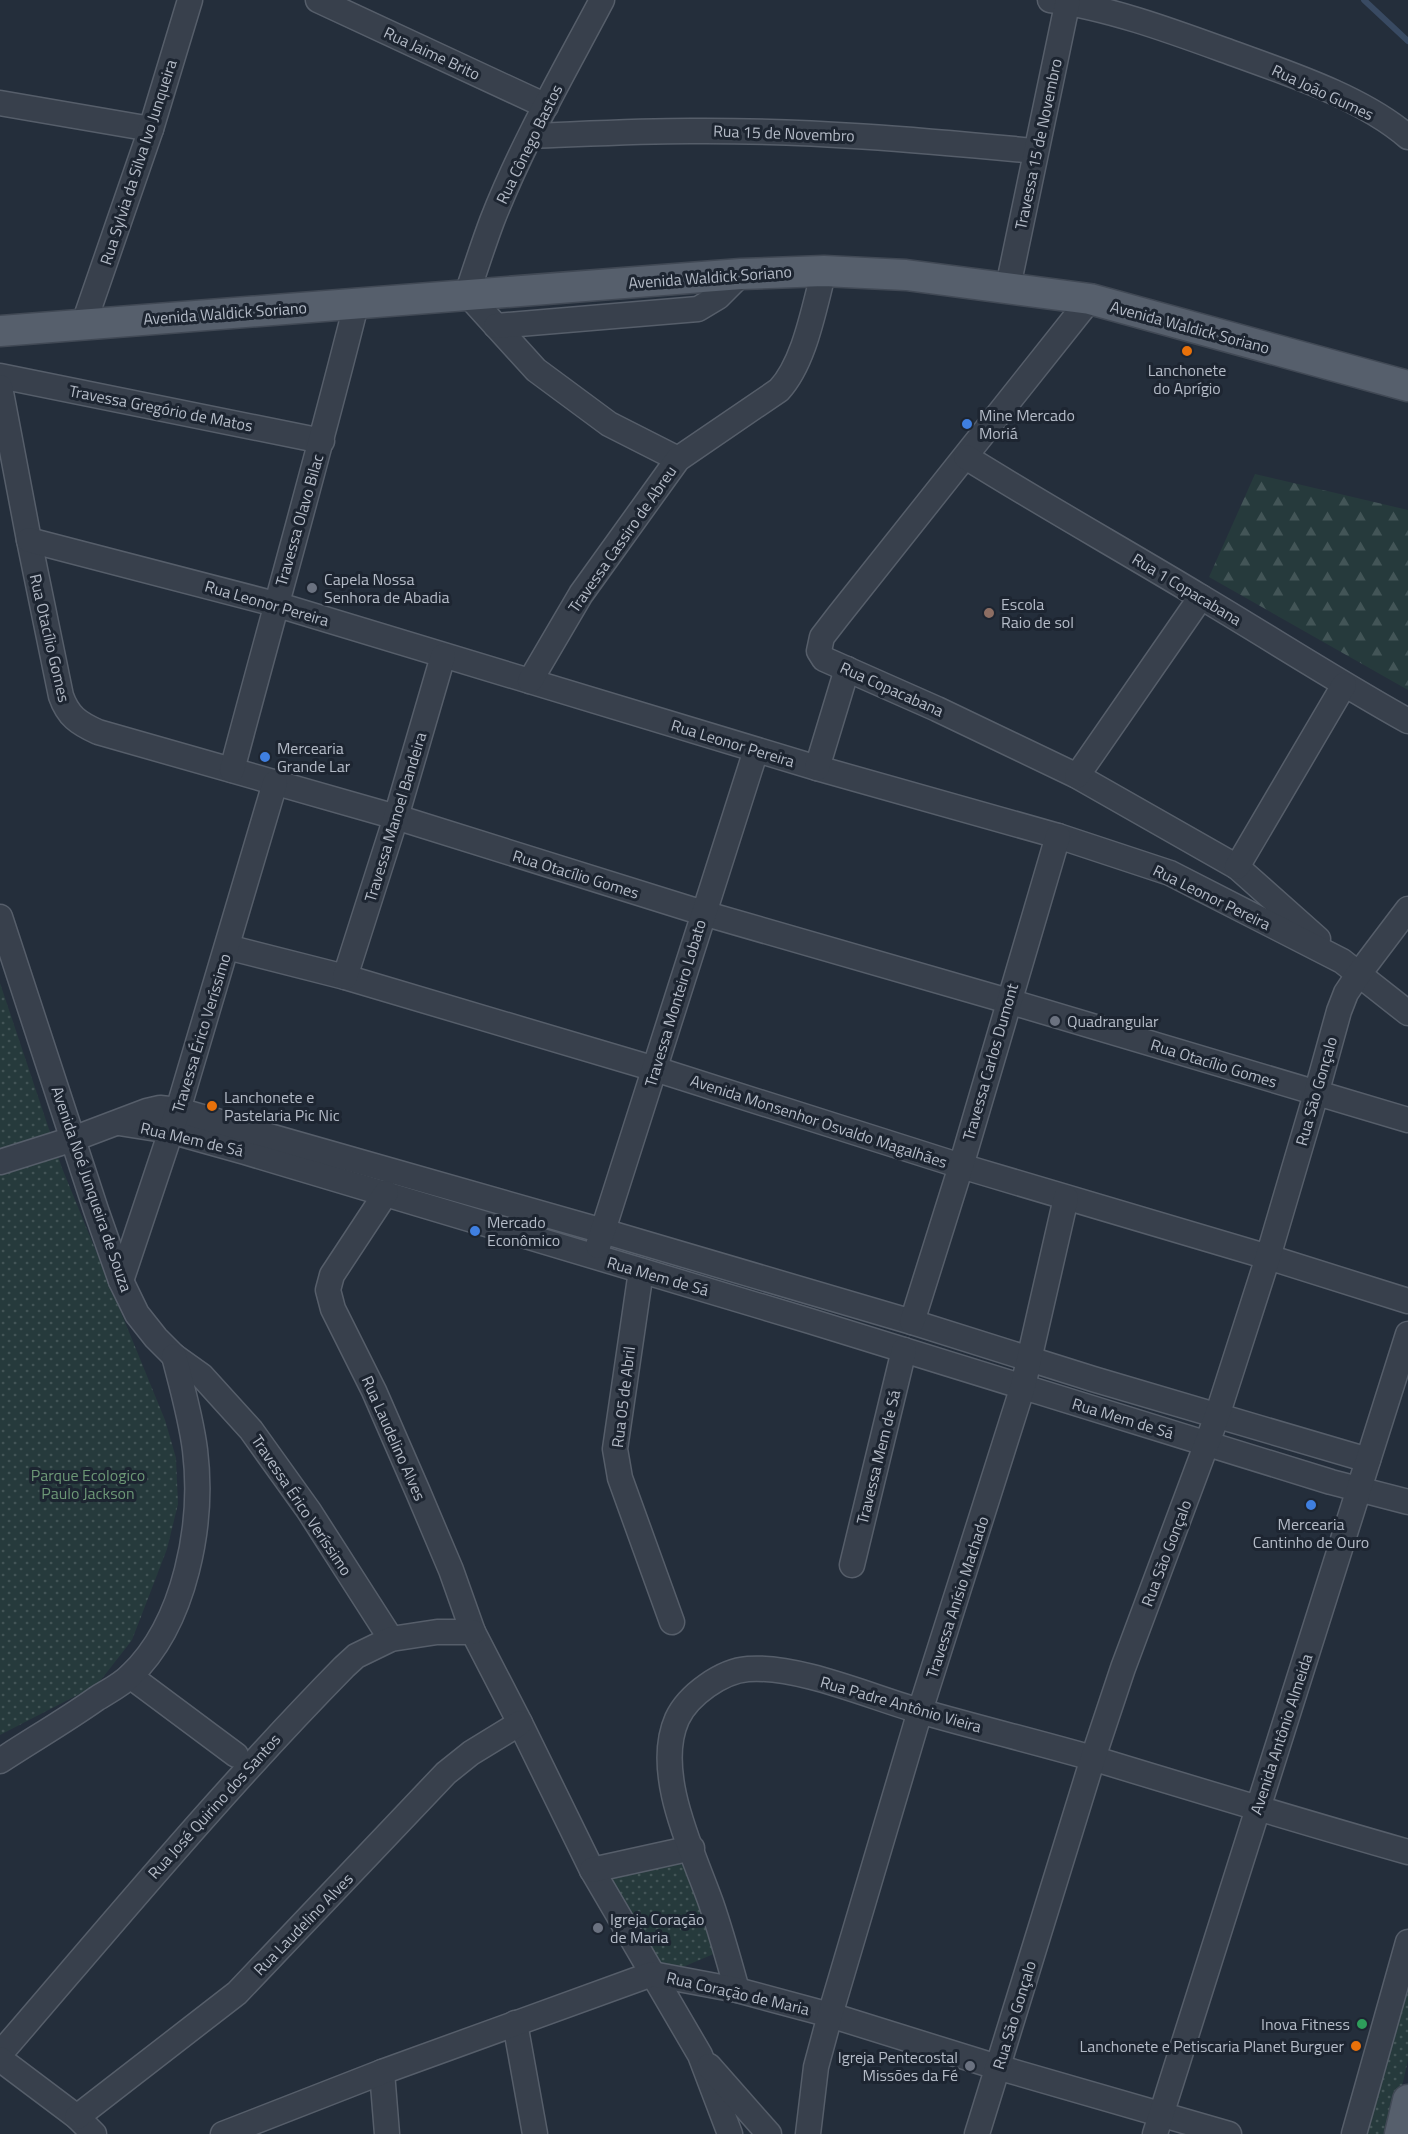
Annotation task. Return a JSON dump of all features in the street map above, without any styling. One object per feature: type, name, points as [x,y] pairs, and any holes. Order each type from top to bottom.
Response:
[{"type":"main road","name":"Avenida Waldick Soriano","points":[[0,331],[741,274],[824,271],[906,275],[1090,299],[1408,386]]},
{"type":"main road","points":[[1400,2134],[1408,2100]]},
{"type":"street","name":"Rua Sylvia da Silva Ivo Junqueira","points":[[84,323],[151,129],[190,0]]},
{"type":"street","name":"Rua Jaime Brito","points":[[318,0],[546,106]]},
{"type":"street","name":"Rua Cônego Bastos","points":[[467,294],[493,219],[531,136],[603,0]]},
{"type":"street","name":"Rua João Gumes","points":[[1062,1],[1170,30],[1298,76],[1349,100],[1408,137]]},
{"type":"street","name":"Travessa 15 de Novembro","points":[[1008,288],[1062,1]]},
{"type":"street","points":[[0,103],[151,129]]},
{"type":"street","name":"Rua 15 de Novembro","points":[[531,136],[691,131],[770,132],[890,137],[1035,151]]},
{"type":"street","name":"Travessa Cassiro de Abreu","points":[[530,681],[581,594],[678,459],[779,390],[787,382],[799,357],[824,271]]},
{"type":"street","points":[[496,326],[698,309],[718,297],[741,274]]},
{"type":"street","points":[[467,294],[536,370],[609,424],[678,459]]},
{"type":"street","name":"Rua Copacabana","points":[[1090,299],[822,637],[819,651],[824,659],[937,709],[1077,776],[1237,867],[1350,968]]},
{"type":"street","name":"Travessa Olavo Bilac","points":[[232,770],[275,604],[322,441],[356,305]]},
{"type":"street","name":"Travessa Gregório de Matos","points":[[0,376],[322,441]]},
{"type":"street","name":"Rua Otacílio Gomes","points":[[0,387],[61,696],[72,717],[80,724],[98,732],[396,817],[703,914],[1008,1001],[1408,1120]]},
{"type":"street","name":"Rua 1 Copacabana","points":[[966,457],[1344,685],[1408,721]]},
{"type":"street","name":"Rua Leonor Pereira","points":[[29,540],[275,604],[756,750],[1058,836],[1170,873],[1350,968],[1408,1013]]},
{"type":"street","points":[[1077,776],[1201,597]]},
{"type":"street","name":"Travessa Manoel Bandeira","points":[[345,977],[396,817],[443,656]]},
{"type":"street","points":[[817,768],[847,669]]},
{"type":"street","points":[[1237,867],[1344,685]]},
{"type":"street","name":"Travessa Monteiro Lobato","points":[[594,1257],[756,750]]},
{"type":"street","name":"Travessa Érico Veríssimo","points":[[121,1281],[174,1121],[275,783]]},
{"type":"street","name":"Travessa Carlos Dumont","points":[[912,1322],[961,1166],[1058,836]]},
{"type":"street","name":"Rua São Gonçalo","points":[[977,2134],[1093,1758],[1123,1668],[1217,1416],[1268,1257],[1346,993],[1350,968],[1408,909]]},
{"type":"street","name":"Avenida Noé Junqueira de Souza","points":[[0,917],[121,1281],[137,1314],[174,1356],[190,1419],[195,1452],[196,1503],[192,1552],[177,1605],[157,1642],[130,1676],[60,1724],[0,1761]]},
{"type":"street","name":"Avenida Monsenhor Osvaldo Magalhães","points":[[227,947],[345,977],[655,1069],[961,1166],[1408,1301]]},
{"type":"street","name":"Rua Mem de Sá","points":[[0,1162],[160,1108],[174,1121],[390,1195],[1359,1490],[1408,1502]]},
{"type":"street","name":"Rua Mem de Sá","points":[[174,1121],[405,1173],[912,1322],[1030,1360],[1368,1460]]},
{"type":"street","points":[[390,1195],[405,1173]]},
{"type":"street","name":"Rua Laudelino Alves","points":[[390,1195],[332,1275],[328,1290],[333,1309],[374,1391],[451,1570],[473,1632],[592,1870],[700,2055],[730,2134]]},
{"type":"street","name":"Travessa Anísio Machado","points":[[808,2134],[816,2067],[830,2015],[920,1711],[1023,1386],[1066,1198]]},
{"type":"street","name":"Rua 05 de Abril","points":[[640,1271],[615,1449],[620,1478],[672,1622]]},
{"type":"street","name":"Avenida Antônio Almeida","points":[[1159,2124],[1408,1334]]},
{"type":"street","name":"Travessa Mem de Sá","points":[[852,1565],[904,1350]]},
{"type":"street","name":"Travessa Érico Veríssimo","points":[[174,1356],[202,1376],[251,1430],[309,1510],[391,1639]]},
{"type":"street","name":"Rua José Quirino dos Santos","points":[[0,2054],[143,1886],[279,1733],[356,1656],[391,1639],[437,1632],[473,1632]]},
{"type":"street","name":"Rua Padre Antônio Vieira","points":[[737,1990],[713,1907],[674,1790],[670,1766],[671,1740],[678,1718],[690,1701],[729,1673],[748,1669],[777,1670],[806,1676],[920,1711],[1093,1758],[1408,1852]]},
{"type":"street","points":[[130,1676],[236,1755]]},
{"type":"street","name":"Rua Laudelino Alves","points":[[77,2117],[237,1993],[446,1773],[471,1753],[520,1723]]},
{"type":"street","points":[[592,1870],[692,1848]]},
{"type":"street","points":[[1354,2134],[1408,1942]]},
{"type":"street","name":"Rua Coração de Maria","points":[[223,2134],[382,2072],[652,1974],[737,1990],[830,2015],[997,2067],[1159,2124],[1229,2134]]},
{"type":"street","points":[[515,2023],[535,2134]]},
{"type":"street","name":"Rua Laudelino Alves","points":[[700,2055],[770,2134]]},
{"type":"street","points":[[0,2059],[77,2117],[94,2134]]},
{"type":"street","points":[[382,2072],[387,2134]]},
{"type":"green space","points":[[1255,474],[1408,510],[1408,690],[1209,577]]},
{"type":"green space","name":"Parque Ecologico Paulo Jackson","points":[[0,983],[62,1168],[165,1420],[176,1458],[178,1504],[167,1549],[132,1640],[97,1685],[0,1735]]},
{"type":"green space","points":[[663,1862],[687,1865],[716,1953],[671,1972],[662,1971],[604,1874]]},
{"type":"green space","points":[[1408,1981],[1408,2060],[1391,2134],[1367,2134]]},
{"type":"waterway","points":[[1364,0],[1408,41]]},
{"type":"place","name":"Lanchonete do Aprígio","points":[[1187,351]]},
{"type":"place","name":"Mine Mercado Moriá","points":[[967,424]]},
{"type":"place","name":"Capela Nossa Senhora de Abadia","points":[[312,588]]},
{"type":"place","name":"Escola Raio de sol","points":[[989,613]]},
{"type":"place","name":"Mercearia Grande Lar","points":[[265,757]]},
{"type":"place","name":"Quadrangular","points":[[1055,1021]]},
{"type":"place","name":"Lanchonete e Pastelaria Pic Nic","points":[[212,1106]]},
{"type":"place","name":"Mercado Econômico","points":[[475,1231]]},
{"type":"place","name":"Mercearia Cantinho de Ouro","points":[[1311,1505]]},
{"type":"place","name":"Igreja Coração de Maria","points":[[598,1928]]},
{"type":"place","name":"Inova Fitness","points":[[1362,2024]]},
{"type":"place","name":"Lanchonete e Petiscaria Planet Burguer","points":[[1356,2046]]},
{"type":"place","name":"Igreja Pentecostal Missões da Fé","points":[[970,2066]]}]
